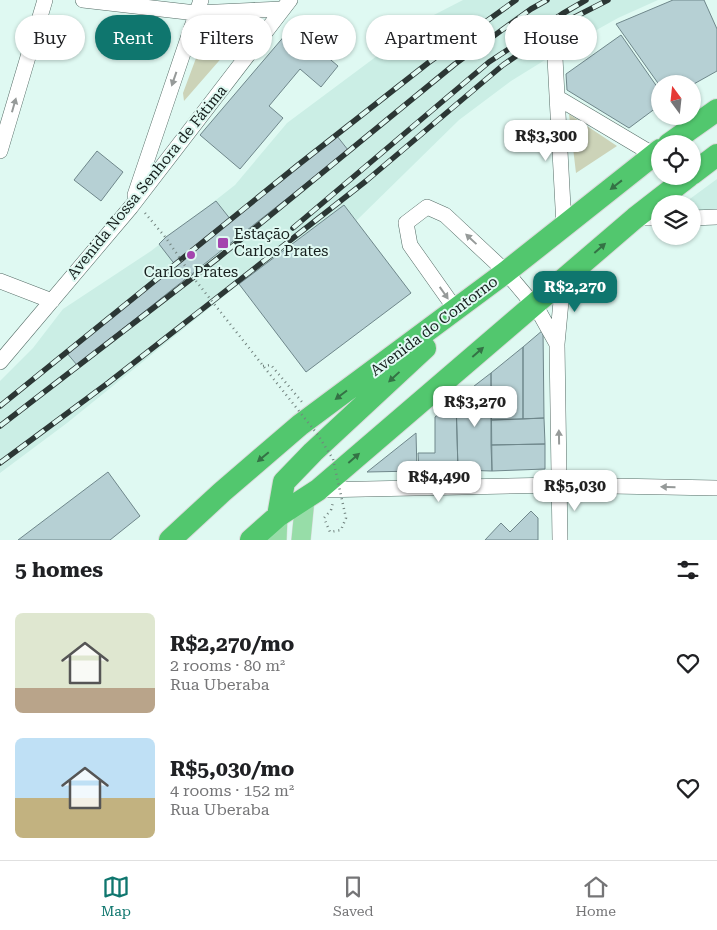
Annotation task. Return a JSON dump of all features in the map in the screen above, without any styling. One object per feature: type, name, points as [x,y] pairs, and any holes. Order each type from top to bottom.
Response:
[{"type":"highway","name":"Avenida do Contorno","points":[[681,135],[717,110]]},
{"type":"highway","points":[[701,167],[717,155]]},
{"type":"highway","name":"Avenida do Contorno","points":[[170,540],[300,425],[506,272],[651,157]]},
{"type":"highway","points":[[251,540],[278,516],[311,495],[635,218],[677,185]]},
{"type":"highway","points":[[278,516],[284,482],[313,452],[506,272]]},
{"type":"main road","points":[[278,516],[303,537],[311,495]]},
{"type":"main road","points":[[277,540],[278,516]]},
{"type":"street","points":[[0,151],[45,0]]},
{"type":"street","points":[[83,0],[198,7],[286,4]]},
{"type":"street","name":"Avenida Nossa Senhora de Fátima","points":[[0,362],[52,300],[138,210],[286,4]]},
{"type":"street","points":[[138,210],[198,7]]},
{"type":"street","points":[[555,60],[564,226]]},
{"type":"street","points":[[558,98],[651,144]]},
{"type":"street","points":[[456,310],[410,244],[406,223],[427,207],[445,215],[506,272],[534,304],[557,344]]},
{"type":"street","points":[[635,218],[651,218]]},
{"type":"street","points":[[701,218],[717,218]]},
{"type":"street","points":[[560,540],[557,344],[563,280]]},
{"type":"street","points":[[0,281],[52,300]]},
{"type":"street","points":[[311,495],[560,485],[717,488]]},
{"type":"path","points":[[138,210],[166,238],[192,276],[318,435],[333,459],[346,518],[341,530],[330,532],[324,518],[331,510]]},
{"type":"path","points":[[263,366],[271,365],[302,402]]},
{"type":"shaded area","points":[[463,0],[658,0],[597,30],[597,15],[505,15],[505,60],[545,60],[511,81],[459,120],[356,221],[344,205],[239,284],[67,423],[0,473],[0,381],[33,348],[63,309],[151,251],[235,185],[287,123],[372,60],[495,60],[495,15],[434,15]]},
{"type":"shaded area","points":[[195,60],[220,60],[184,101],[183,93]]},
{"type":"shaded area","points":[[569,114],[617,146],[576,173]]},
{"type":"shaded area","points":[[717,179],[717,213],[701,214],[701,195],[695,195]]},
{"type":"building","points":[[673,0],[704,0],[717,29],[717,71],[701,80],[701,75],[652,75],[616,24]]},
{"type":"building","points":[[621,35],[651,78],[651,112],[629,128],[567,90],[566,74],[586,60],[597,60],[597,52]]},
{"type":"building","points":[[282,39],[282,60],[331,60],[338,66],[321,87],[300,69],[269,106],[283,118],[240,169],[200,135],[264,60],[272,60],[272,50]]},
{"type":"building","name":"Carlos Prates","points":[[337,136],[348,150],[77,365],[66,352],[176,266],[159,244],[166,237],[216,201],[231,220]]},
{"type":"building","points":[[97,151],[123,172],[101,201],[74,180]]},
{"type":"building","points":[[344,205],[411,293],[306,372],[239,284]]},
{"type":"building","points":[[543,330],[544,418],[523,419],[523,347]]},
{"type":"building","points":[[523,347],[523,419],[491,420],[491,373]]},
{"type":"building","points":[[491,373],[492,471],[458,470],[456,400]]},
{"type":"building","points":[[456,400],[458,470],[419,471],[418,453],[435,453],[435,417]]},
{"type":"building","points":[[544,418],[545,444],[491,445],[491,420]]},
{"type":"building","points":[[416,433],[417,471],[367,472]]},
{"type":"building","points":[[545,444],[545,469],[492,471],[491,445]]},
{"type":"building","points":[[108,472],[140,516],[110,540],[18,540]]},
{"type":"building","points":[[531,511],[538,518],[538,540],[485,540],[501,523],[510,532]]},
{"type":"railway","points":[[0,406],[298,165],[428,63],[516,0]]},
{"type":"railway","points":[[0,426],[217,259],[455,64],[531,9],[547,0]]},
{"type":"railway","points":[[293,228],[489,62],[586,0]]},
{"type":"railway","points":[[0,463],[108,383],[366,181],[503,65],[567,21],[608,0]]},
{"type":"place","name":"Estação Carlos Prates","points":[[223,243]]},
{"type":"place","name":"Carlos Prates","points":[[191,255]]}]
